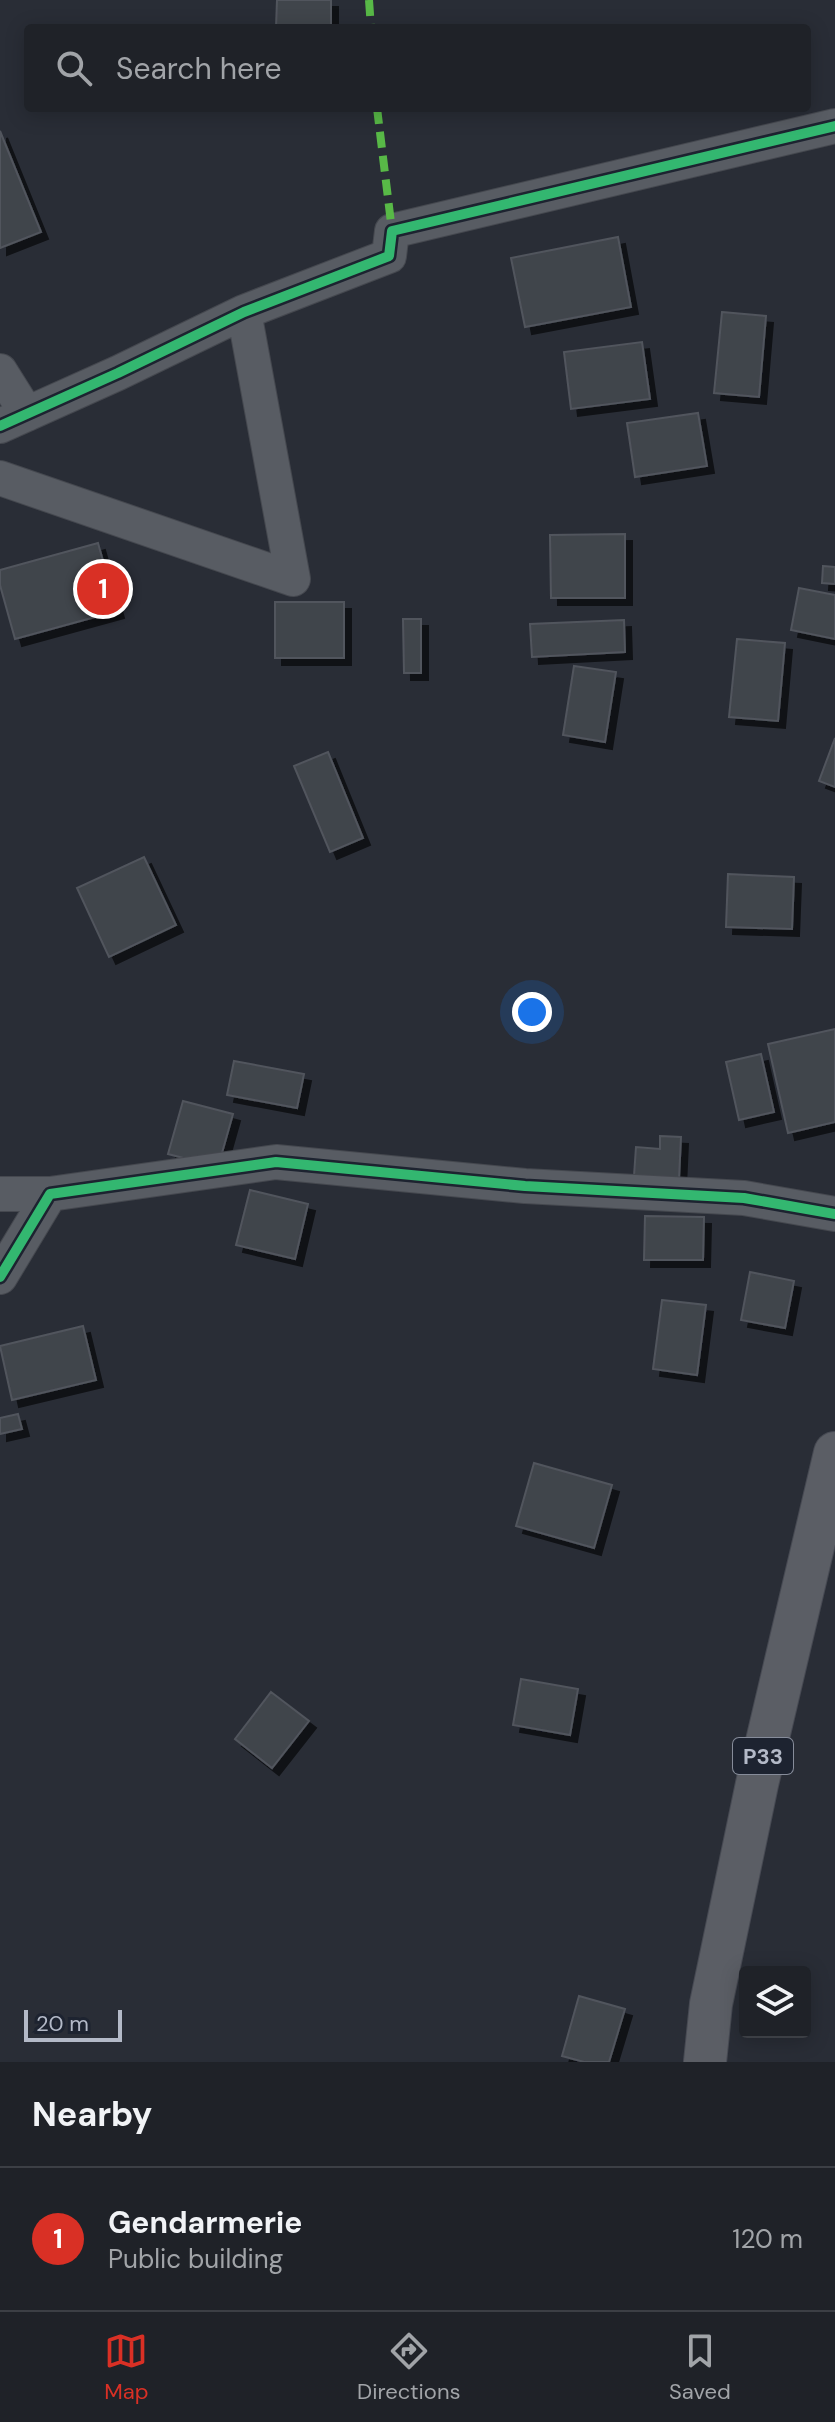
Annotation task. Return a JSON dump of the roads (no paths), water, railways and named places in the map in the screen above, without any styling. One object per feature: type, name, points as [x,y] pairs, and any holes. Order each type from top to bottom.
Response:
[{"type":"main road","name":"P33","points":[[705,2062],[711,2004],[757,1784],[835,1453]]},
{"type":"street","points":[[0,371],[14,420],[244,312],[389,256],[392,231],[835,126]]},
{"type":"street","points":[[0,478],[293,579],[244,312]]},
{"type":"street","points":[[0,1194],[50,1194],[276,1162],[525,1186],[744,1198],[835,1214]]},
{"type":"street","points":[[0,1277],[50,1194]]},
{"type":"place","name":"Gendarmerie","points":[[103,589]]}]
